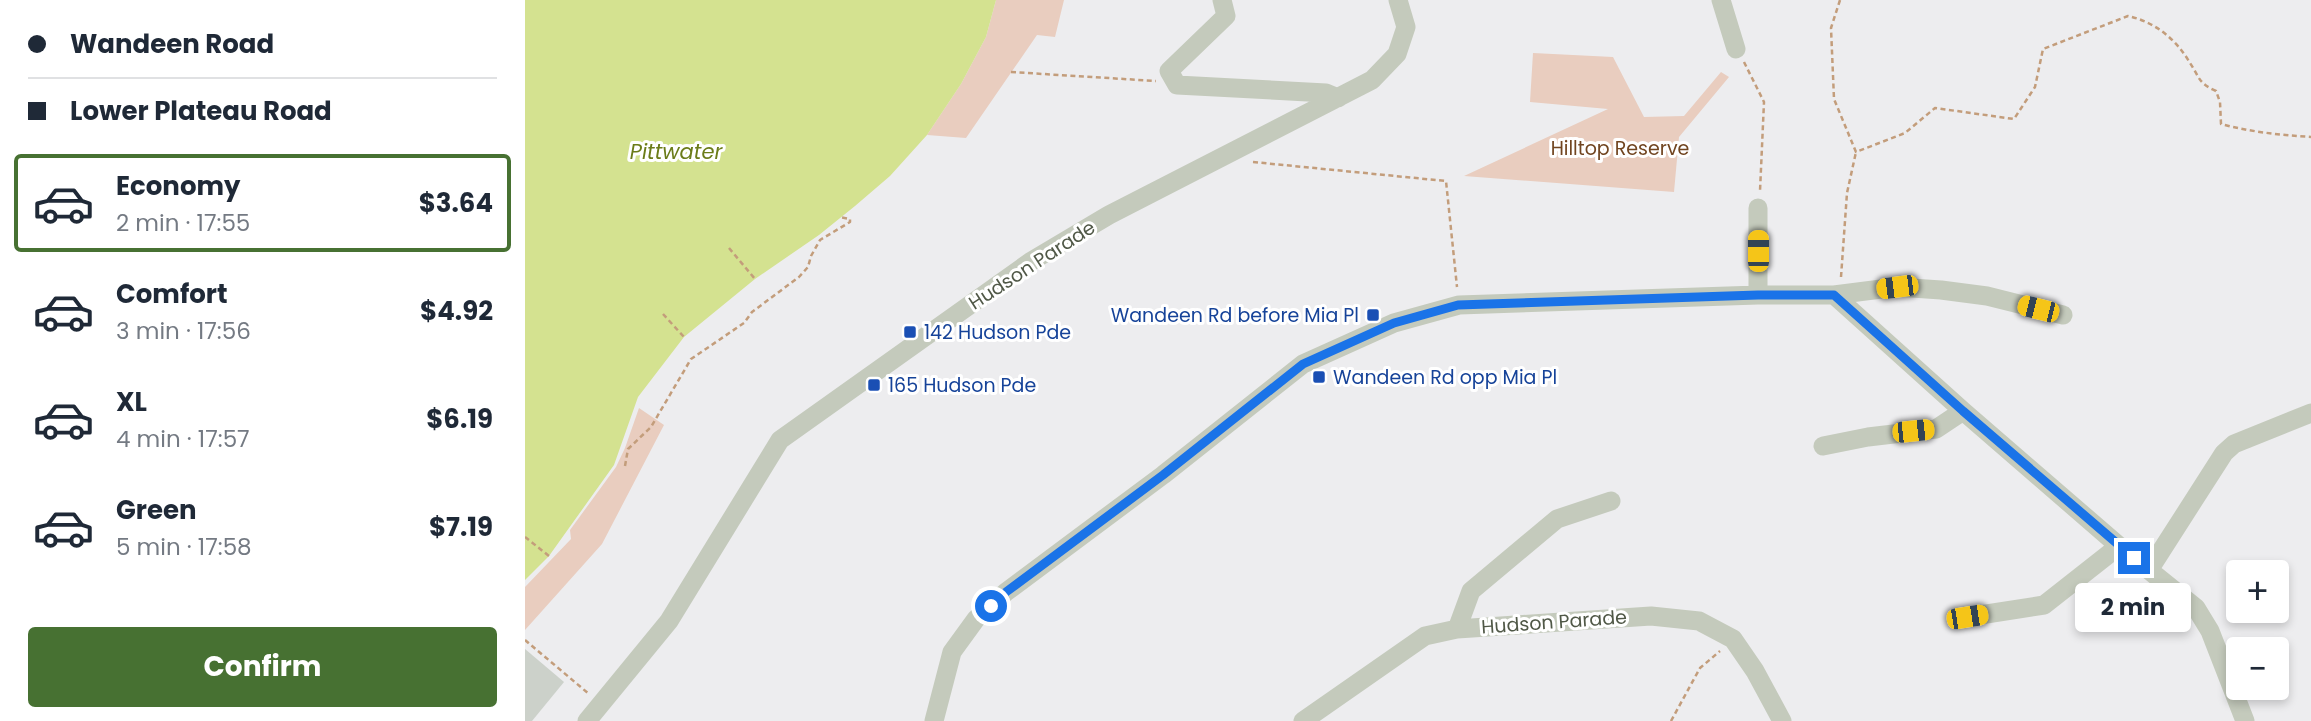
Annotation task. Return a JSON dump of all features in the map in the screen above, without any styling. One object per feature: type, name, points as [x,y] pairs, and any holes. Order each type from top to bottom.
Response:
[{"type":"street","points":[[1222,0],[1226,16],[1169,71],[1178,85],[1326,93],[1338,98]]},
{"type":"street","name":"Hudson Parade","points":[[587,721],[669,621],[780,440],[1030,262],[1109,215],[1372,80],[1397,54],[1406,27],[1398,0]]},
{"type":"street","points":[[1721,0],[1736,49]]},
{"type":"street","points":[[1758,208],[1758,295]]},
{"type":"street","points":[[934,721],[953,652],[976,619],[1006,592],[1163,475],[1303,364],[1394,323],[1458,305],[1838,294],[1897,287],[1941,289],[1987,296],[2063,315]]},
{"type":"street","points":[[1838,294],[1963,411],[2119,546],[2196,608],[2210,631],[2245,721]]},
{"type":"street","points":[[1823,446],[1868,437],[1936,429],[1963,411]]},
{"type":"street","points":[[2148,570],[2224,453],[2234,444],[2311,413]]},
{"type":"street","points":[[1457,629],[1471,591],[1557,519],[1611,501]]},
{"type":"street","points":[[1967,617],[2044,606],[2119,546]]},
{"type":"street","name":"Hudson Parade","points":[[1303,721],[1425,636],[1457,629],[1651,616],[1699,621],[1734,640],[1755,670],[1782,721]]},
{"type":"path","points":[[1838,294],[1845,218],[1856,152],[1834,99],[1831,28],[1840,0]]},
{"type":"path","points":[[1856,152],[1905,133],[1935,108],[2014,119],[2035,87],[2043,49],[2128,16],[2143,19],[2174,40],[2191,63],[2202,85],[2216,91],[2220,102],[2221,124],[2282,135],[2311,136]]},
{"type":"path","points":[[1736,49],[1764,102],[1758,208]]},
{"type":"path","points":[[1011,72],[1160,82],[1172,76]]},
{"type":"path","points":[[1246,161],[1446,181],[1458,305]]},
{"type":"path","points":[[625,466],[628,449],[651,427],[691,359],[744,323],[752,312],[799,276],[808,267],[820,240],[850,222],[850,219],[839,217]]},
{"type":"path","points":[[729,248],[755,279]]},
{"type":"path","points":[[663,314],[684,337]]},
{"type":"path","points":[[525,537],[549,556]]},
{"type":"path","points":[[525,640],[592,696]]},
{"type":"path","points":[[1671,721],[1700,668],[1734,640]]},
{"type":"green space","points":[[996,0],[1064,0],[1055,37],[1037,35],[966,138],[927,135],[961,84],[986,37]]},
{"type":"green space","name":"Hilltop Reserve","points":[[1533,53],[1613,57],[1644,117],[1684,116],[1721,72],[1729,77],[1679,137],[1674,192],[1464,176],[1608,109],[1530,102]]},
{"type":"green space","points":[[639,408],[664,425],[602,544],[525,630],[525,587],[571,539],[570,530],[616,467]]},
{"type":"water","name":"Pittwater","points":[[525,0],[996,0],[986,37],[961,84],[927,135],[890,176],[855,206],[819,235],[755,279],[684,337],[638,397],[614,465],[549,556],[525,580]]},
{"type":"building","points":[[525,649],[564,682],[532,721],[525,721]]},
{"type":"place","name":"Wandeen Rd before Mia Pl","points":[[1373,315]]},
{"type":"place","name":"142 Hudson Pde","points":[[910,332]]},
{"type":"place","name":"Wandeen Rd opp Mia Pl","points":[[1319,377]]},
{"type":"place","name":"165 Hudson Pde","points":[[874,385]]},
{"type":"route","points":[[991,606],[1303,364],[1394,323],[1458,305],[1834,295],[1963,411],[2134,558]]}]
